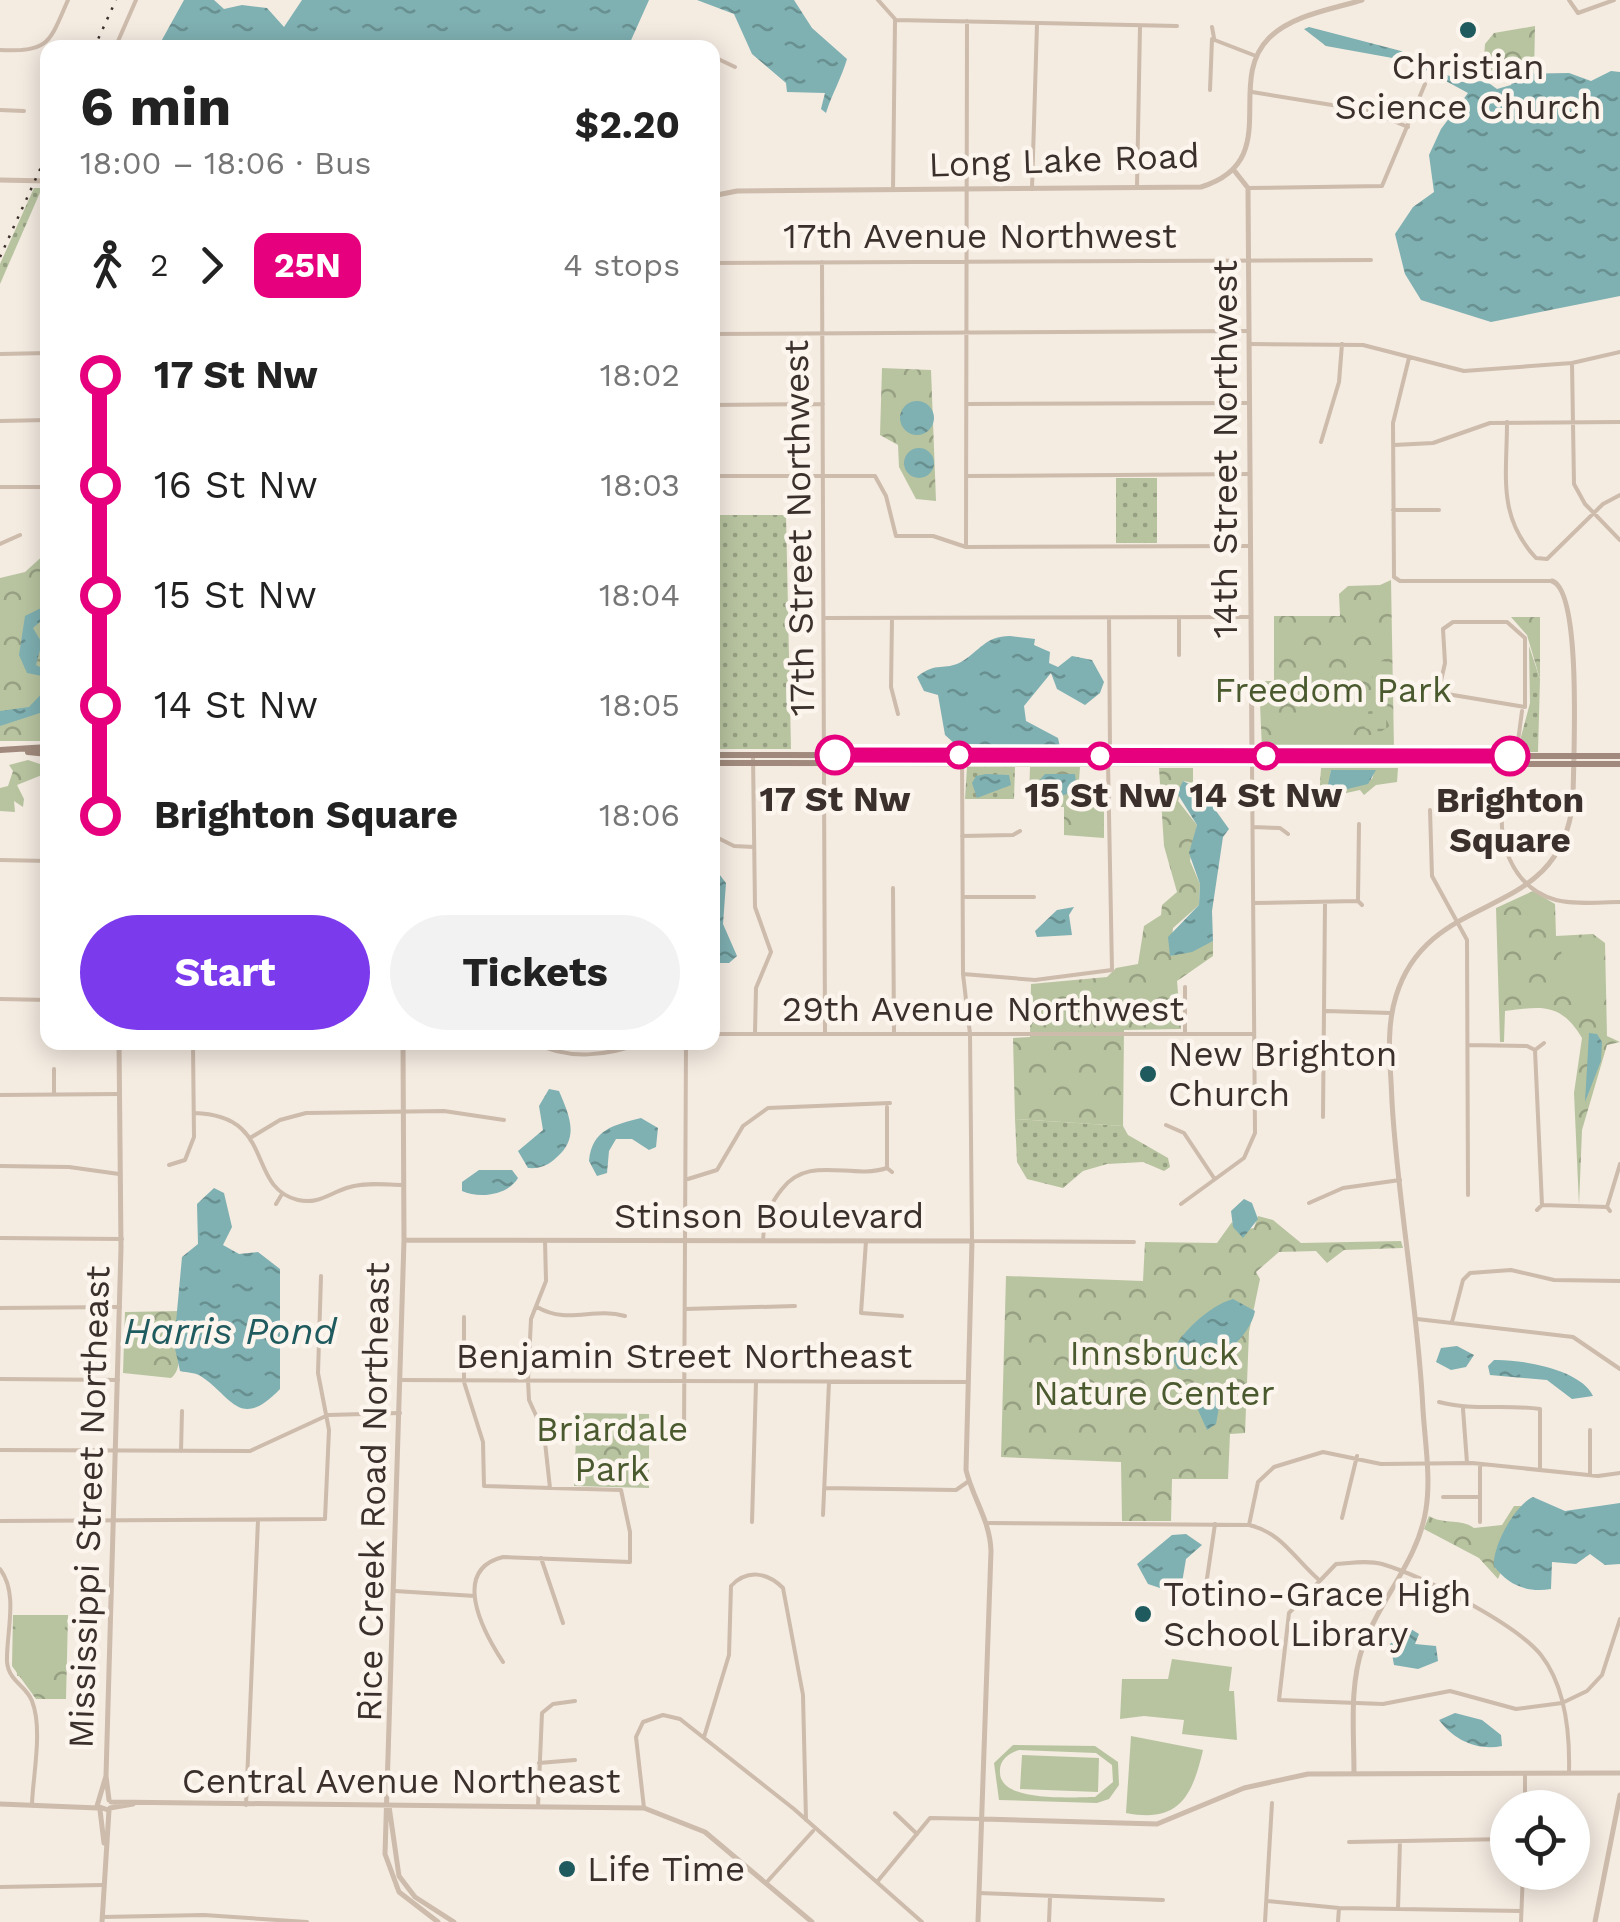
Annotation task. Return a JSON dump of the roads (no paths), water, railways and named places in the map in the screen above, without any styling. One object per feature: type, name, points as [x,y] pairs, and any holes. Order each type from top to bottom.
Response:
[{"type":"main road","points":[[0,750],[40,751]]},
{"type":"main road","points":[[720,756],[1109,760],[1573,760],[1620,756]]},
{"type":"main road","points":[[720,762],[753,759]]},
{"type":"main road","points":[[1573,760],[1620,764]]},
{"type":"street","points":[[49,40],[68,0]]},
{"type":"street","points":[[119,40],[136,0]]},
{"type":"street","points":[[878,0],[896,20],[893,190]]},
{"type":"street","points":[[1324,12],[1325,0]]},
{"type":"street","points":[[1214,38],[1256,56],[1276,31],[1362,0]]},
{"type":"street","points":[[1569,0],[1578,13],[1614,0]]},
{"type":"street","points":[[1565,14],[1572,9]]},
{"type":"street","points":[[896,20],[1178,26]]},
{"type":"street","points":[[966,547],[967,21]]},
{"type":"street","points":[[1032,190],[1037,24]]},
{"type":"street","points":[[1137,188],[1140,26]]},
{"type":"street","points":[[1210,90],[1212,28]]},
{"type":"street","points":[[0,50],[32,51],[40,47]]},
{"type":"street","name":"Long Lake Road","points":[[720,196],[1201,187],[1234,168],[1249,140],[1256,56]]},
{"type":"street","points":[[720,60],[735,67]]},
{"type":"street","points":[[1234,168],[1248,188],[1382,186],[1425,84]]},
{"type":"street","points":[[1251,92],[1370,111],[1408,127]]},
{"type":"street","points":[[0,110],[24,111]]},
{"type":"street","points":[[0,180],[40,181]]},
{"type":"street","name":"14th Street Northwest","points":[[1181,1204],[1244,1158],[1254,1140],[1248,188]]},
{"type":"street","name":"17th Avenue Northwest","points":[[720,263],[1371,260]]},
{"type":"street","name":"17th Street Northwest","points":[[822,262],[824,1034]]},
{"type":"street","points":[[720,334],[1249,332]]},
{"type":"street","points":[[1249,344],[1372,347],[1464,371],[1572,364],[1620,352]]},
{"type":"street","points":[[1320,442],[1339,382],[1342,344]]},
{"type":"street","points":[[0,354],[40,353]]},
{"type":"street","points":[[1354,1773],[1354,1703],[1364,1645],[1401,1572],[1426,1509],[1417,1319],[1390,1062],[1392,1014],[1403,978],[1416,956],[1457,919],[1532,884],[1553,859],[1572,808],[1571,616],[1562,586],[1552,581],[1395,578],[1394,409],[1409,358]]},
{"type":"street","points":[[1572,364],[1574,484],[1620,540]]},
{"type":"street","points":[[966,404],[1249,403]]},
{"type":"street","points":[[720,405],[823,404]]},
{"type":"street","points":[[0,421],[40,420]]},
{"type":"street","points":[[1392,446],[1433,442],[1480,425],[1506,422],[1620,422]]},
{"type":"street","points":[[1506,422],[1509,519],[1521,541],[1544,560],[1594,513],[1620,495]]},
{"type":"street","points":[[966,476],[1250,474]]},
{"type":"street","points":[[720,476],[875,476],[886,496],[896,536],[939,538],[966,547],[1250,546]]},
{"type":"street","points":[[0,487],[40,487]]},
{"type":"street","points":[[1393,510],[1438,510]]},
{"type":"street","points":[[0,544],[20,535]]},
{"type":"street","points":[[825,618],[1251,617]]},
{"type":"street","points":[[892,618],[891,687],[898,714]]},
{"type":"street","points":[[963,974],[1035,980],[1112,970],[1109,618]]},
{"type":"street","points":[[1179,618],[1179,654]]},
{"type":"street","points":[[1515,760],[1527,699],[1526,644],[1520,629],[1507,622],[1445,626],[1441,639],[1443,690],[1452,696],[1512,703],[1522,710]]},
{"type":"street","points":[[753,759],[755,907],[771,952],[756,988],[755,1034]]},
{"type":"street","points":[[962,759],[963,974],[970,1034],[969,1480],[988,1523],[978,1922]]},
{"type":"street","points":[[1505,799],[1501,842],[1512,866],[1532,884],[1561,901],[1620,902]]},
{"type":"street","points":[[1430,810],[1432,876],[1467,940],[1468,1195]]},
{"type":"street","points":[[1253,903],[1360,903],[1359,824]]},
{"type":"street","points":[[1253,827],[1280,828],[1288,834]]},
{"type":"street","points":[[962,836],[1020,831]]},
{"type":"street","points":[[720,839],[734,846],[754,847]]},
{"type":"street","points":[[0,860],[40,860]]},
{"type":"street","points":[[893,888],[894,1034]]},
{"type":"street","points":[[962,897],[1034,897]]},
{"type":"street","points":[[1323,1118],[1325,902]]},
{"type":"street","points":[[1185,988],[1185,1034]]},
{"type":"street","points":[[0,999],[40,1000]]},
{"type":"street","points":[[1326,1010],[1392,1014]]},
{"type":"street","name":"29th Avenue Northwest","points":[[720,1034],[1254,1034]]},
{"type":"street","points":[[1535,1050],[1544,1044]]},
{"type":"street","points":[[1468,1045],[1527,1046],[1535,1050]]},
{"type":"street","name":"Mississippi Street Northeast","points":[[104,1843],[110,1805],[106,1776],[122,1239],[120,1050]]},
{"type":"street","points":[[169,1164],[180,1162],[191,1152],[192,1050]]},
{"type":"street","name":"Rice Creek Road Northeast","points":[[402,1050],[404,1240],[385,1854],[389,1874],[399,1892],[427,1910]]},
{"type":"street","points":[[557,1050],[569,1054],[620,1051]]},
{"type":"street","points":[[684,1440],[681,1380],[688,1240],[686,1050]]},
{"type":"street","points":[[1535,1050],[1542,1205],[1537,1210]]},
{"type":"street","points":[[54,1069],[54,1096]]},
{"type":"street","points":[[0,1096],[120,1094]]},
{"type":"street","points":[[688,1179],[717,1170],[743,1126],[768,1108],[888,1105],[890,1170],[796,1174],[768,1211],[763,1240]]},
{"type":"street","points":[[250,1138],[268,1125],[298,1114],[403,1111],[504,1120]]},
{"type":"street","points":[[194,1113],[230,1118],[250,1138],[282,1194],[315,1201],[357,1185],[404,1185]]},
{"type":"street","points":[[1166,1124],[1188,1137],[1214,1178]]},
{"type":"street","points":[[1542,1205],[1609,1209],[1620,1164]]},
{"type":"street","points":[[0,1166],[69,1167],[92,1174],[121,1174]]},
{"type":"street","points":[[1309,1203],[1343,1188],[1400,1180]]},
{"type":"street","points":[[276,1204],[282,1194]]},
{"type":"street","points":[[0,1238],[122,1239]]},
{"type":"street","name":"Stinson Boulevard","points":[[404,1240],[1134,1242]]},
{"type":"street","points":[[545,1240],[546,1280],[528,1334],[528,1380],[529,1400],[544,1432],[550,1488]]},
{"type":"street","points":[[866,1241],[861,1313],[902,1316]]},
{"type":"street","points":[[1452,1322],[1464,1280],[1470,1273],[1511,1270],[1554,1280],[1620,1281]]},
{"type":"street","points":[[0,1521],[325,1519],[328,1416],[318,1373],[320,1276]]},
{"type":"street","points":[[0,1308],[120,1306]]},
{"type":"street","points":[[685,1309],[795,1306]]},
{"type":"street","points":[[537,1307],[552,1316],[572,1319],[610,1312],[625,1316]]},
{"type":"street","points":[[464,1317],[464,1382],[483,1442],[484,1486],[621,1490],[630,1532],[630,1562],[503,1557],[484,1562],[476,1569],[479,1618],[503,1662]]},
{"type":"street","points":[[1417,1319],[1572,1338],[1620,1369]]},
{"type":"street","points":[[0,1379],[118,1380]]},
{"type":"street","name":"Benjamin Street Northeast","points":[[401,1380],[968,1382]]},
{"type":"street","points":[[752,1522],[756,1382]]},
{"type":"street","points":[[823,1515],[829,1382]]},
{"type":"street","points":[[1439,1402],[1462,1408],[1510,1405],[1540,1409],[1540,1468]]},
{"type":"street","points":[[1462,1408],[1467,1464]]},
{"type":"street","points":[[182,1412],[182,1451]]},
{"type":"street","points":[[0,1450],[255,1451],[328,1416],[400,1413]]},
{"type":"street","points":[[1590,1430],[1590,1474]]},
{"type":"street","points":[[1249,1524],[1258,1482],[1274,1468],[1322,1452],[1381,1464],[1480,1464],[1620,1473]]},
{"type":"street","points":[[1342,1518],[1356,1456]]},
{"type":"street","points":[[1480,1464],[1480,1522]]},
{"type":"street","points":[[824,1488],[956,1490],[969,1480]]},
{"type":"street","points":[[1443,1497],[1480,1497]]},
{"type":"street","points":[[246,1805],[258,1519]]},
{"type":"street","points":[[988,1523],[1249,1524],[1283,1539],[1318,1578]]},
{"type":"street","points":[[1204,1599],[1215,1524]]},
{"type":"street","points":[[541,1558],[562,1622]]},
{"type":"street","points":[[1569,1773],[1570,1740],[1562,1704],[1543,1658],[1524,1638],[1378,1562],[1336,1564],[1318,1578],[1289,1613],[1279,1700],[1408,1701],[1450,1692],[1516,1709],[1562,1704],[1587,1691],[1602,1675],[1620,1619]]},
{"type":"street","points":[[0,1569],[9,1591],[8,1667],[35,1710],[32,1804]]},
{"type":"street","points":[[704,1737],[719,1701],[728,1655],[731,1586],[740,1576],[752,1574],[774,1579],[783,1588],[803,1695],[806,1820]]},
{"type":"street","points":[[396,1591],[475,1596]]},
{"type":"street","points":[[538,1806],[542,1713],[553,1704],[574,1701]]},
{"type":"street","points":[[644,1808],[636,1737],[643,1722],[663,1715],[680,1719],[806,1820],[922,1922]]},
{"type":"street","points":[[539,1762],[575,1760]]},
{"type":"street","points":[[876,1883],[930,1818],[1157,1824],[1276,1778],[1354,1773],[1620,1773]]},
{"type":"street","points":[[1525,1774],[1525,1790]]},
{"type":"street","name":"Mississippi Street Northeast","points":[[102,1920],[104,1843],[99,1809],[106,1776]]},
{"type":"street","points":[[1595,1922],[1620,1796]]},
{"type":"street","points":[[0,1804],[80,1804],[100,1799],[110,1805]]},
{"type":"street","points":[[1265,1922],[1272,1803]]},
{"type":"street","points":[[80,1804],[99,1809],[110,1805]]},
{"type":"street","name":"Central Avenue Northeast","points":[[110,1805],[644,1808],[705,1832],[812,1922]]},
{"type":"street","points":[[895,1812],[917,1834]]},
{"type":"street","points":[[766,1882],[815,1829]]},
{"type":"street","points":[[1349,1842],[1490,1839]]},
{"type":"street","points":[[1398,1909],[1400,1841]]},
{"type":"street","points":[[0,1886],[104,1885]]},
{"type":"street","points":[[1520,1922],[1522,1890]]},
{"type":"street","points":[[979,1893],[1163,1900]]},
{"type":"street","points":[[1049,1922],[1050,1896]]},
{"type":"street","points":[[1268,1901],[1339,1908],[1521,1912]]},
{"type":"street","points":[[1338,1922],[1339,1908]]},
{"type":"street","points":[[421,1922],[427,1910]]},
{"type":"street","points":[[427,1910],[438,1922]]},
{"type":"street","points":[[427,1910],[454,1922]]},
{"type":"street","points":[[102,1920],[204,1916],[307,1922]]},
{"type":"water","points":[[184,0],[214,0],[224,9],[242,5],[267,8],[284,27],[302,0],[649,0],[631,40],[162,40]]},
{"type":"water","points":[[697,0],[794,0],[812,28],[847,59],[826,113],[821,109],[825,93],[787,92],[786,83],[752,54],[734,14]]},
{"type":"water","points":[[1309,27],[1401,51],[1461,82],[1486,81],[1497,89],[1511,85],[1516,74],[1569,73],[1591,81],[1611,71],[1620,72],[1620,296],[1491,322],[1421,300],[1405,274],[1395,234],[1413,207],[1434,192],[1429,155],[1441,129],[1468,93],[1409,61],[1326,46],[1304,29]]},
{"type":"water","points":[[917,401],[929,406],[934,418],[929,430],[917,435],[905,430],[900,418],[905,406]]},
{"type":"water","points":[[919,448],[933,457],[934,463],[925,477],[919,478],[905,469],[904,463],[913,449]]},
{"type":"water","points":[[40,608],[40,622],[33,628],[40,640],[36,665],[40,667],[40,676],[27,673],[19,655],[25,616]]},
{"type":"water","points":[[1010,636],[1035,639],[1034,645],[1050,652],[1049,663],[1058,667],[1072,656],[1092,660],[1104,682],[1100,693],[1085,705],[1057,689],[1051,673],[1024,706],[1026,721],[1058,738],[1060,747],[955,744],[945,735],[938,695],[924,691],[917,677],[930,669],[955,665],[989,641]]},
{"type":"water","points":[[40,695],[40,713],[0,726],[0,711],[29,707]]},
{"type":"water","points":[[1331,770],[1376,770],[1368,784],[1335,792],[1328,785]]},
{"type":"water","points":[[1045,774],[1075,774],[1077,791],[1038,803],[1031,790]]},
{"type":"water","points":[[1009,775],[1011,785],[977,798],[972,783],[976,776]]},
{"type":"water","points":[[1183,781],[1201,790],[1229,829],[1223,837],[1212,911],[1213,941],[1192,952],[1170,956],[1168,937],[1199,905],[1200,884],[1189,853],[1197,825],[1177,793]]},
{"type":"water","points":[[720,875],[726,883],[723,924],[737,956],[729,963],[720,963]]},
{"type":"water","points":[[1074,907],[1069,915],[1072,935],[1037,937],[1035,931],[1057,910]]},
{"type":"water","points":[[1589,1033],[1597,1034],[1602,1042],[1601,1061],[1585,1102]]},
{"type":"water","points":[[549,1089],[559,1091],[566,1109],[568,1142],[551,1162],[528,1168],[518,1151],[543,1130],[539,1106]]},
{"type":"water","points":[[641,1118],[658,1128],[656,1147],[649,1150],[632,1139],[616,1139],[609,1151],[607,1173],[597,1176],[589,1161],[600,1135],[613,1126]]},
{"type":"water","points":[[479,1170],[512,1170],[518,1178],[508,1188],[493,1194],[462,1191],[462,1182]]},
{"type":"water","name":"Harris Pond","points":[[214,1188],[224,1193],[232,1227],[223,1245],[239,1254],[258,1252],[280,1269],[280,1389],[255,1408],[237,1406],[200,1375],[180,1371],[174,1344],[182,1257],[198,1244],[197,1204]]},
{"type":"water","points":[[1244,1199],[1252,1203],[1258,1219],[1243,1238],[1233,1227],[1231,1211]]},
{"type":"water","points":[[1233,1299],[1255,1311],[1245,1332],[1214,1361],[1189,1370],[1178,1369],[1171,1357],[1187,1331],[1205,1314]]},
{"type":"water","points":[[1457,1346],[1474,1355],[1466,1367],[1451,1370],[1436,1362],[1441,1348]]},
{"type":"water","points":[[1494,1360],[1535,1364],[1564,1373],[1577,1379],[1593,1396],[1572,1399],[1547,1380],[1490,1375],[1488,1366]]},
{"type":"water","points":[[1206,1382],[1213,1383],[1220,1402],[1216,1424],[1207,1430],[1198,1410]]},
{"type":"water","points":[[1533,1497],[1565,1511],[1620,1503],[1620,1564],[1605,1565],[1590,1554],[1576,1564],[1552,1562],[1551,1589],[1526,1588],[1505,1578],[1494,1566],[1497,1548],[1513,1517]]},
{"type":"water","points":[[1186,1534],[1202,1545],[1186,1559],[1182,1583],[1166,1590],[1148,1584],[1137,1564],[1172,1535]]},
{"type":"water","points":[[1411,1629],[1419,1634],[1415,1644],[1436,1646],[1438,1661],[1418,1669],[1394,1665],[1390,1644]]},
{"type":"water","points":[[1455,1713],[1482,1720],[1501,1735],[1502,1746],[1484,1747],[1459,1738],[1439,1720]]},
{"type":"railway","points":[[98,40],[116,0]]},
{"type":"railway","points":[[0,257],[40,170]]},
{"type":"place","name":"Christian Science Church","points":[[1468,30]]},
{"type":"place","name":"17 St Nw","points":[[835,755]]},
{"type":"place","name":"15 St Nw","points":[[1100,756]]},
{"type":"place","name":"14 St Nw","points":[[1266,756]]},
{"type":"place","name":"Brighton Square","points":[[1510,756]]},
{"type":"place","name":"New Brighton Church","points":[[1148,1074]]},
{"type":"place","name":"Totino-Grace High School Library","points":[[1143,1614]]},
{"type":"place","name":"Life Time","points":[[567,1869]]},
{"type":"park label","name":"Freedom Park","points":[[1333,690]]},
{"type":"park label","name":"Innsbruck Nature Center","points":[[1154,1373]]},
{"type":"park label","name":"Briardale Park","points":[[612,1449]]}]
